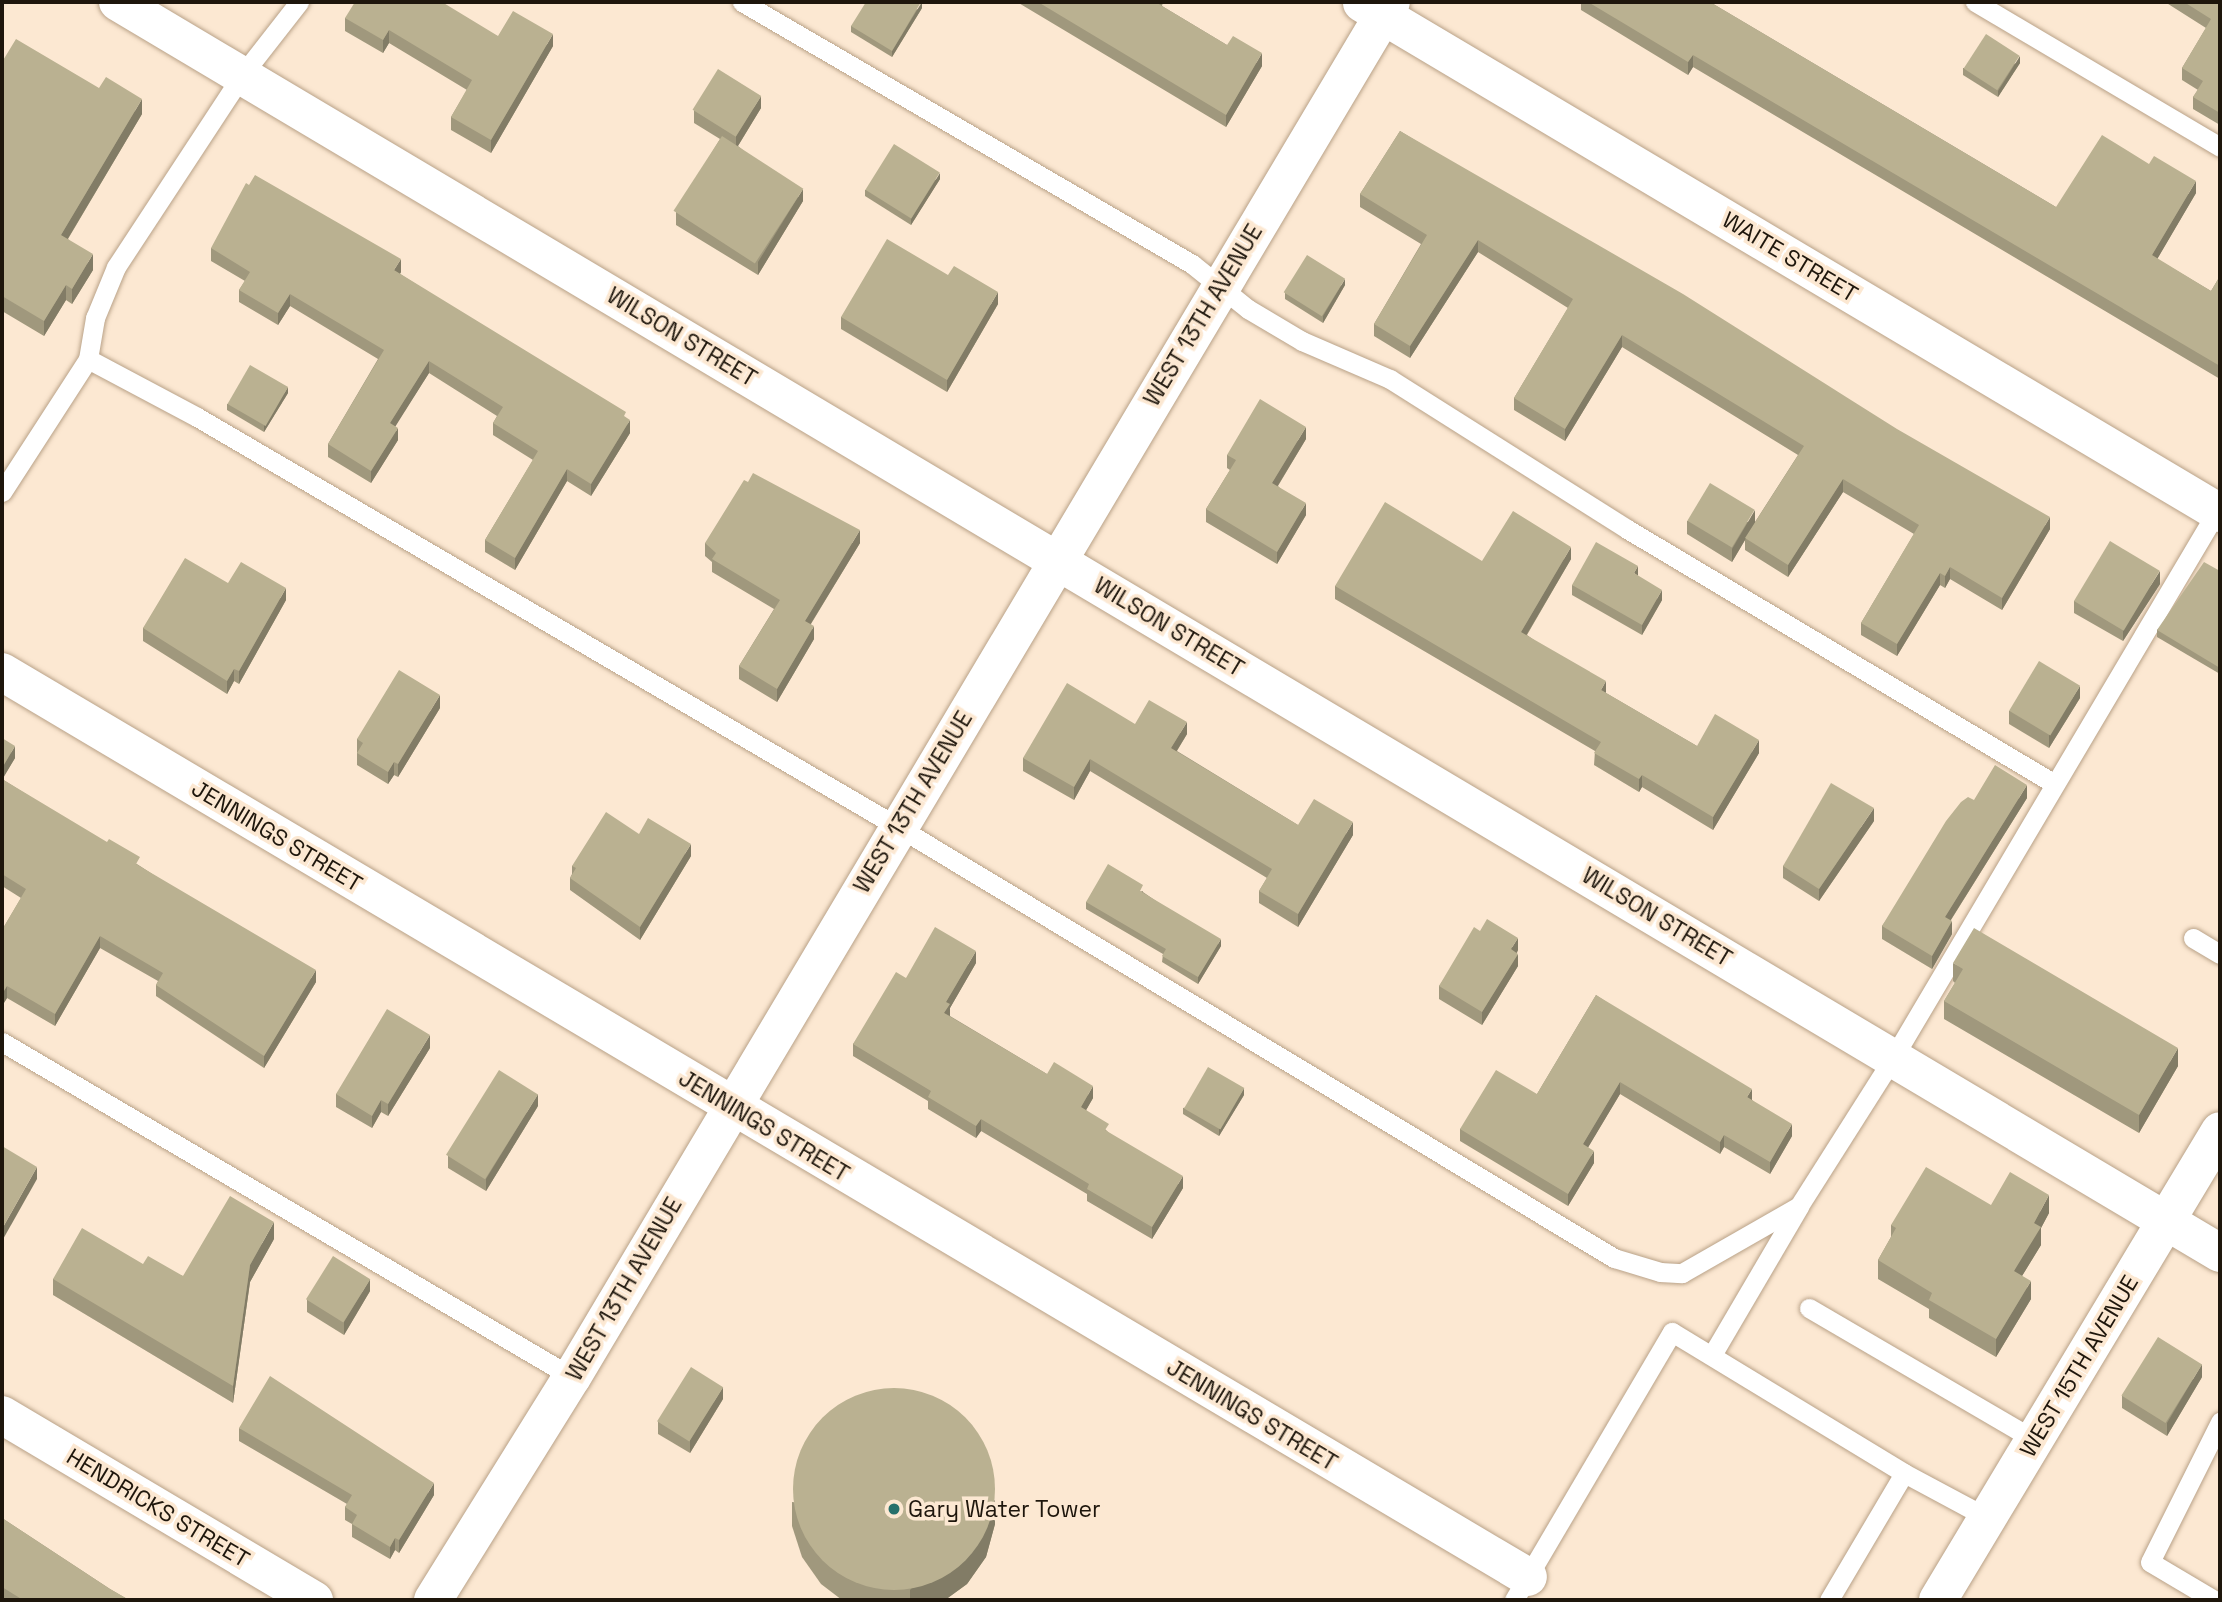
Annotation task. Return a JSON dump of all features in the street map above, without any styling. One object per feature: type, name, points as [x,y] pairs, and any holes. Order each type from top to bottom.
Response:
[{"type":"street","name":"WILSON STREET","points":[[118,2],[2220,1253]]},
{"type":"street","name":"WEST 13TH AVENUE","points":[[433,1600],[572,1377],[730,1107],[1058,560],[1219,286],[1378,6]]},
{"type":"street","name":"WAITE STREET","points":[[1378,6],[2219,510]]},
{"type":"street","name":"JENNINGS STREET","points":[[2,672],[730,1107],[1521,1589]]},
{"type":"street","name":"WEST 15TH AVENUE","points":[[1938,1600],[2220,1131]]},
{"type":"street","name":"HENDRICKS STREET","points":[[2,1415],[314,1600]]},
{"type":"lane","points":[[2,492],[88,359],[94,318],[116,267],[242,75],[299,2]]},
{"type":"lane","points":[[742,2],[1192,264],[1219,286],[1302,341],[1390,379],[1627,529],[2056,784]]},
{"type":"lane","points":[[1975,2],[2220,147]]},
{"type":"lane","points":[[88,359],[197,417],[898,827],[1614,1258],[1660,1272],[1682,1273],[1799,1206]]},
{"type":"lane","points":[[1712,1355],[1799,1206],[1893,1058],[2219,510]]},
{"type":"lane","points":[[2193,938],[2220,954]]},
{"type":"lane","points":[[2,1042],[572,1377]]},
{"type":"lane","points":[[1809,1308],[2035,1440]]},
{"type":"lane","points":[[1521,1589],[1672,1332],[1904,1473],[1988,1518]]},
{"type":"lane","points":[[2214,1600],[2150,1562],[2220,1422]]},
{"type":"lane","points":[[1829,1600],[1904,1473]]},
{"type":"building","points":[[355,2],[442,2],[498,36],[513,11],[553,34],[491,140],[451,117],[472,80],[389,30],[383,40],[345,18]]},
{"type":"building","points":[[866,2],[921,2],[892,51],[851,26]]},
{"type":"building","points":[[1038,2],[1158,2],[1227,45],[1233,36],[1262,53],[1226,115]]},
{"type":"building","points":[[1588,2],[1710,2],[2056,207],[2102,135],[2149,164],[2154,156],[2196,181],[2152,255],[2211,291],[2220,276],[2220,366],[1693,55],[1688,62]]},
{"type":"building","points":[[2184,2],[2220,2],[2220,113],[2193,97],[2203,81],[2182,68],[2211,19]]},
{"type":"building","points":[[1986,34],[2020,56],[1997,90],[1964,68]]},
{"type":"building","points":[[16,39],[99,88],[106,77],[142,99],[61,235],[93,254],[72,289],[66,285],[44,321],[2,296],[2,62]]},
{"type":"building","points":[[718,69],[761,96],[736,137],[693,110]]},
{"type":"building","points":[[1400,131],[1683,294],[1897,429],[2050,517],[2002,598],[1950,567],[1945,576],[1940,573],[1897,644],[1861,623],[1919,525],[1843,479],[1788,565],[1745,538],[1804,446],[1622,335],[1565,429],[1514,398],[1573,299],[1478,240],[1410,346],[1374,324],[1427,235],[1360,194]]},
{"type":"building","points":[[722,136],[803,189],[755,263],[674,211]]},
{"type":"building","points":[[894,144],[940,173],[911,218],[865,190]]},
{"type":"building","points":[[255,175],[401,259],[394,270],[626,412],[624,416],[630,420],[591,484],[567,469],[515,558],[485,540],[538,451],[493,423],[503,407],[429,361],[390,423],[398,428],[371,471],[328,444],[384,350],[290,294],[278,313],[239,290],[250,272],[211,248],[246,183],[249,185]]},
{"type":"building","points":[[887,239],[948,275],[954,266],[998,292],[947,380],[841,317]]},
{"type":"building","points":[[1307,255],[1345,279],[1322,316],[1284,292]]},
{"type":"building","points":[[250,365],[288,387],[266,426],[228,404]]},
{"type":"building","points":[[1260,399],[1306,427],[1272,483],[1306,503],[1277,552],[1206,509],[1236,460],[1227,455]]},
{"type":"building","points":[[753,473],[860,530],[805,621],[814,626],[777,689],[739,666],[780,600],[712,559],[716,553],[705,543],[744,480],[748,482]]},
{"type":"building","points":[[1710,483],[1755,510],[1732,547],[1687,521]]},
{"type":"building","points":[[1385,502],[1482,561],[1513,511],[1571,547],[1521,632],[1606,681],[1601,690],[1697,746],[1715,714],[1759,740],[1713,817],[1642,775],[1639,779],[1594,753],[1601,742],[1335,586]]},
{"type":"building","points":[[2110,541],[2160,571],[2124,631],[2074,601]]},
{"type":"building","points":[[1596,542],[1638,566],[1634,573],[1662,590],[1642,625],[1572,585]]},
{"type":"building","points":[[185,558],[228,583],[241,562],[286,588],[239,671],[234,669],[227,681],[143,628]]},
{"type":"building","points":[[2204,562],[2220,571],[2220,668],[2157,630]]},
{"type":"building","points":[[2039,661],[2080,686],[2050,735],[2009,711]]},
{"type":"building","points":[[399,670],[440,695],[398,764],[394,762],[388,772],[357,753],[363,743],[357,739]]},
{"type":"building","points":[[1067,683],[1135,724],[1149,700],[1187,722],[1171,748],[1298,825],[1314,799],[1353,822],[1298,914],[1259,891],[1272,869],[1090,759],[1074,787],[1023,758]]},
{"type":"building","points":[[2,738],[15,746],[2,768]]},
{"type":"building","points":[[1995,765],[2027,785],[1945,917],[1952,921],[1932,956],[1882,926],[1946,821],[1961,802],[1968,797],[1974,800]]},
{"type":"building","points":[[2,779],[107,842],[109,839],[140,857],[136,864],[316,970],[264,1056],[156,985],[163,973],[100,936],[55,1014],[7,986],[2,994],[2,930],[26,889],[2,874]]},
{"type":"building","points":[[1831,783],[1874,808],[1819,889],[1783,866]]},
{"type":"building","points":[[606,812],[639,834],[648,818],[691,844],[640,927],[570,878],[576,868],[572,866]]},
{"type":"building","points":[[1108,864],[1143,885],[1140,891],[1221,939],[1198,977],[1162,956],[1166,949],[1086,902]]},
{"type":"building","points":[[1487,919],[1518,938],[1511,949],[1518,954],[1482,1012],[1439,986],[1474,927],[1480,931]]},
{"type":"building","points":[[935,927],[976,951],[946,1002],[950,1004],[944,1013],[1047,1074],[1054,1062],[1093,1086],[1081,1107],[1109,1124],[1105,1130],[1183,1176],[1152,1227],[1087,1189],[1089,1184],[981,1119],[976,1126],[928,1097],[931,1091],[853,1044],[896,972],[906,978]]},
{"type":"building","points":[[1974,928],[2178,1048],[2139,1115],[1944,1001],[1963,969],[1953,963]]},
{"type":"building","points":[[1596,995],[1752,1089],[1747,1097],[1792,1124],[1770,1162],[1724,1135],[1720,1142],[1620,1082],[1583,1144],[1594,1151],[1568,1194],[1460,1129],[1496,1070],[1537,1094]]},
{"type":"building","points":[[387,1009],[430,1035],[388,1104],[381,1100],[372,1116],[336,1094]]},
{"type":"building","points":[[1208,1067],[1244,1088],[1220,1130],[1184,1109]]},
{"type":"building","points":[[499,1070],[538,1094],[485,1179],[446,1155]]},
{"type":"building","points":[[2,1146],[37,1167],[2,1229]]},
{"type":"building","points":[[1926,1167],[1991,1205],[2010,1172],[2049,1195],[2034,1223],[2041,1227],[2014,1271],[2031,1281],[1996,1339],[1929,1300],[1932,1293],[1878,1260],[1896,1228],[1891,1225]]},
{"type":"building","points":[[230,1196],[274,1222],[250,1265],[233,1386],[53,1279],[82,1228],[143,1264],[148,1256],[183,1276]]},
{"type":"building","points":[[333,1256],[370,1279],[343,1323],[306,1299]]},
{"type":"building","points":[[2158,1337],[2202,1365],[2166,1423],[2121,1396]]},
{"type":"building","points":[[691,1367],[723,1387],[689,1441],[657,1421]]},
{"type":"building","points":[[270,1376],[434,1483],[399,1540],[395,1538],[390,1547],[352,1524],[357,1515],[345,1507],[352,1495],[239,1428]]},
{"type":"building","name":"Gary Water Tower","points":[[894,1388],[933,1395],[966,1417],[988,1450],[995,1489],[988,1528],[966,1561],[933,1583],[894,1590],[855,1583],[822,1561],[800,1528],[793,1489],[800,1450],[822,1417],[855,1395]]},
{"type":"building","points":[[2,1518],[129,1600],[23,1600],[2,1587]]},
{"type":"place","name":"Gary Water Tower","points":[[894,1509]]}]
